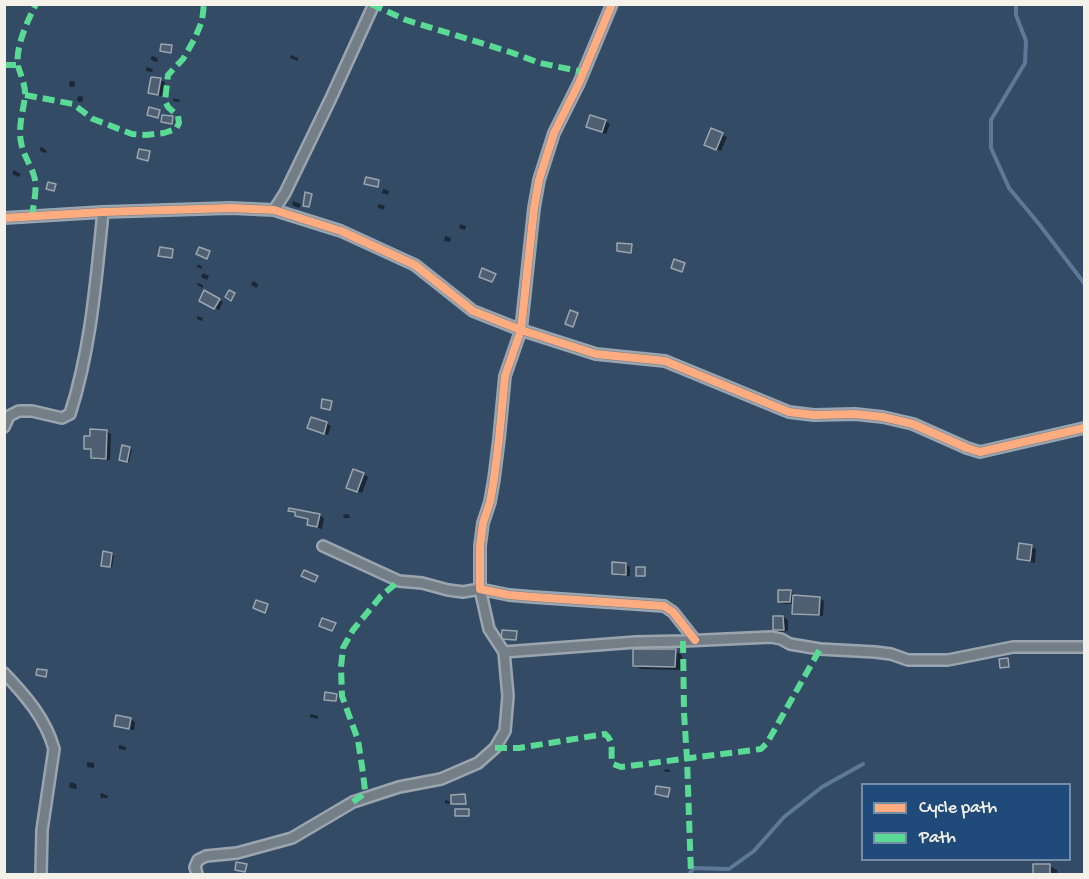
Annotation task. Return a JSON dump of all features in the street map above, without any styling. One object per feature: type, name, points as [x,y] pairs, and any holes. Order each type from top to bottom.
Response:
[{"type":"street","points":[[274,210],[285,193],[316,130],[374,4]]},
{"type":"street","points":[[196,874],[195,867],[198,860],[206,856],[237,853],[292,838],[353,802],[399,787],[441,779],[478,763],[495,748],[505,731],[507,696],[504,651],[489,629],[480,589],[480,546],[483,523],[494,479],[505,376],[521,330],[539,180],[554,133],[579,83],[612,4]]},
{"type":"street","points":[[4,218],[231,208],[274,210],[341,231],[415,265],[473,311],[521,330],[596,354],[665,361],[789,412],[883,417],[913,424],[980,452],[1084,428]]},
{"type":"street","points":[[4,427],[9,416],[19,411],[33,411],[62,418],[70,414],[80,380],[94,304],[103,212]]},
{"type":"street","points":[[323,546],[399,581],[422,583],[463,592],[480,589],[509,595],[664,606],[673,612],[695,640]]},
{"type":"street","points":[[504,651],[636,642],[771,637],[800,646],[891,654],[908,660],[948,660],[1013,647],[1084,647]]},
{"type":"street","points":[[4,673],[19,687],[36,711],[51,738],[54,749],[42,830],[41,874]]},
{"type":"building","points":[[161,44],[172,45],[171,53],[160,51]]},
{"type":"building","points":[[151,77],[161,78],[158,95],[148,93]]},
{"type":"building","points":[[149,107],[160,110],[158,118],[147,115]]},
{"type":"building","points":[[162,115],[173,116],[172,124],[161,122]]},
{"type":"building","points":[[590,115],[606,120],[602,132],[586,127]]},
{"type":"building","points":[[711,128],[723,133],[716,150],[704,145]]},
{"type":"building","points":[[139,149],[150,151],[148,161],[137,158]]},
{"type":"building","points":[[366,177],[379,180],[378,187],[364,184]]},
{"type":"building","points":[[48,182],[56,184],[54,191],[46,189]]},
{"type":"building","points":[[305,192],[312,194],[309,207],[303,206]]},
{"type":"building","points":[[617,243],[632,244],[631,253],[617,251]]},
{"type":"building","points":[[160,247],[173,249],[172,258],[158,256]]},
{"type":"building","points":[[199,247],[210,251],[207,259],[196,254]]},
{"type":"building","points":[[674,259],[685,263],[682,272],[671,268]]},
{"type":"building","points":[[482,268],[496,274],[492,282],[479,277]]},
{"type":"building","points":[[204,290],[220,299],[214,309],[199,301]]},
{"type":"building","points":[[229,290],[235,293],[231,301],[225,297]]},
{"type":"building","points":[[570,310],[578,313],[573,327],[565,324]]},
{"type":"building","points":[[322,399],[332,401],[330,410],[321,408]]},
{"type":"building","points":[[311,417],[327,422],[324,434],[307,428]]},
{"type":"building","points":[[90,429],[107,430],[106,459],[91,458],[91,449],[84,449],[84,436],[90,436]]},
{"type":"building","points":[[122,445],[130,447],[127,462],[119,460]]},
{"type":"building","points":[[353,469],[364,473],[357,492],[346,488]]},
{"type":"building","points":[[289,508],[320,514],[317,527],[307,525],[308,519],[295,516],[295,512],[288,511]]},
{"type":"building","points":[[1019,543],[1032,545],[1030,561],[1017,559]]},
{"type":"building","points":[[103,551],[112,553],[110,567],[101,566]]},
{"type":"building","points":[[612,562],[626,563],[626,575],[612,574]]},
{"type":"building","points":[[636,567],[645,567],[645,576],[636,576]]},
{"type":"building","points":[[304,570],[318,576],[315,582],[301,576]]},
{"type":"building","points":[[778,590],[791,590],[790,602],[778,602]]},
{"type":"building","points":[[793,595],[820,597],[819,615],[792,614]]},
{"type":"building","points":[[256,600],[268,604],[265,613],[253,608]]},
{"type":"building","points":[[773,616],[783,616],[784,630],[773,630]]},
{"type":"building","points":[[322,618],[336,623],[332,631],[319,626]]},
{"type":"building","points":[[502,630],[517,631],[516,640],[501,639]]},
{"type":"building","points":[[633,649],[676,649],[675,667],[633,666]]},
{"type":"building","points":[[1008,658],[1009,667],[1000,668],[999,659]]},
{"type":"building","points":[[37,669],[47,670],[46,677],[36,675]]},
{"type":"building","points":[[325,692],[337,694],[336,701],[324,700]]},
{"type":"building","points":[[116,715],[131,718],[129,729],[114,726]]},
{"type":"building","points":[[656,786],[670,788],[668,797],[655,794]]},
{"type":"building","points":[[465,794],[466,804],[451,804],[451,795]]},
{"type":"building","points":[[455,809],[469,809],[469,816],[455,816]]},
{"type":"building","points":[[236,862],[247,864],[245,872],[235,870]]},
{"type":"building","points":[[1033,864],[1050,864],[1050,874],[1033,874]]},
{"type":"waterway","points":[[1016,4],[1016,15],[1026,41],[1025,63],[991,120],[991,148],[1009,188],[1084,283]]},
{"type":"waterway","points":[[689,874],[694,868],[729,869],[754,851],[784,817],[822,787],[863,764]]},
{"type":"marked path","points":[[32,217],[35,180],[20,137],[25,93],[18,66],[18,51],[36,4]]},
{"type":"marked path","points":[[25,95],[73,104],[93,119],[132,134],[164,133],[176,129],[179,123],[178,116],[165,101],[168,75],[183,59],[195,38],[202,21],[204,4]]},
{"type":"marked path","points":[[371,4],[406,20],[540,63],[583,72]]},
{"type":"marked path","points":[[4,65],[18,65]]},
{"type":"marked path","points":[[353,802],[365,791],[358,740],[342,696],[343,648],[353,630],[381,596],[399,581]]},
{"type":"marked path","points":[[683,641],[691,874]]},
{"type":"marked path","points":[[495,748],[519,748],[605,734],[611,744],[613,764],[621,767],[761,749],[767,743],[820,649]]},
{"type":"cycle path","points":[[612,4],[579,83],[554,133],[539,180],[521,330],[505,376],[494,479],[483,523],[480,546],[480,589],[509,595],[664,606],[673,612],[695,640]]},
{"type":"cycle path","points":[[4,218],[231,208],[274,210],[341,231],[415,265],[473,311],[521,330],[596,354],[665,361],[789,412],[883,417],[913,424],[980,452],[1084,428]]}]
